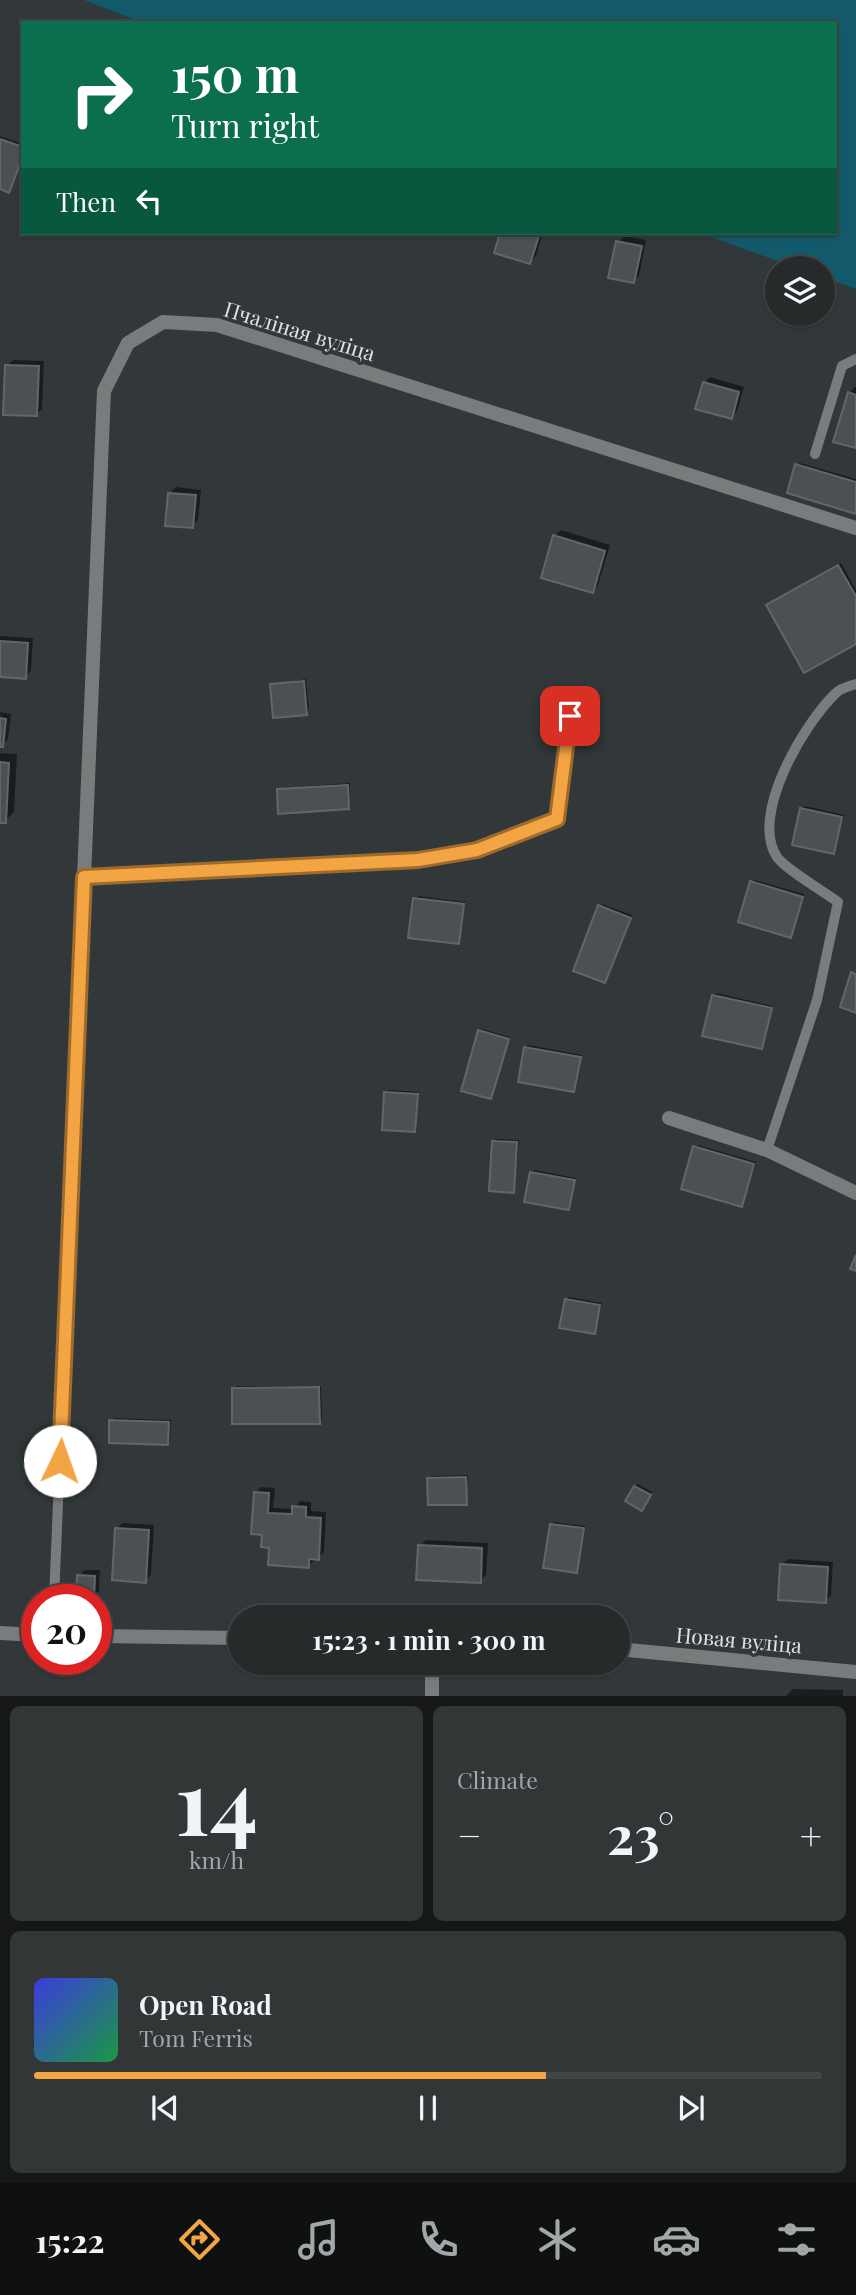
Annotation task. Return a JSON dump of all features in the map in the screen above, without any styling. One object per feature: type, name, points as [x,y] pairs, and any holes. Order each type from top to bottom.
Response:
[{"type":"street","name":"Пчаліная вуліца","points":[[84,877],[104,391],[128,343],[163,322],[217,325],[856,528]]},
{"type":"street","points":[[669,1118],[767,1150],[856,1193]]},
{"type":"street","points":[[0,1633],[21,1634]]},
{"type":"street","points":[[112,1636],[228,1637]]},
{"type":"street","name":"Новая вуліца","points":[[630,1650],[856,1672]]},
{"type":"street","points":[[432,1675],[432,1696]]},
{"type":"lane","points":[[815,454],[842,366],[856,359]]},
{"type":"lane","points":[[767,1150],[817,1000],[838,902],[777,858],[768,830],[774,797],[805,731],[838,690],[856,684]]},
{"type":"lane","points":[[55,1584],[84,877],[418,860],[477,850],[557,819],[570,716]]},
{"type":"shaded area","points":[[84,0],[856,0],[856,289],[835,281],[835,256],[765,256],[706,235],[837,235],[837,21],[138,21]]},
{"type":"building","points":[[0,139],[21,146],[21,161],[9,193],[0,189]]},
{"type":"building","points":[[499,235],[539,235],[530,264],[494,253]]},
{"type":"building","points":[[616,241],[642,246],[634,283],[608,278]]},
{"type":"building","points":[[5,365],[39,366],[37,416],[3,415]]},
{"type":"building","points":[[703,382],[739,392],[732,419],[695,409]]},
{"type":"building","points":[[848,392],[856,395],[856,448],[833,442]]},
{"type":"building","points":[[795,464],[856,482],[856,514],[787,493]]},
{"type":"building","points":[[168,493],[196,495],[193,528],[165,526]]},
{"type":"building","points":[[553,535],[605,551],[593,593],[541,578]]},
{"type":"building","points":[[838,565],[856,596],[856,644],[804,673],[766,605]]},
{"type":"building","points":[[0,641],[28,643],[26,679],[0,677]]},
{"type":"building","points":[[304,681],[307,715],[273,718],[270,684]]},
{"type":"building","points":[[0,718],[6,719],[3,747],[0,747]]},
{"type":"building","points":[[0,762],[9,763],[6,823],[0,823]]},
{"type":"building","points":[[348,785],[349,809],[278,814],[277,789]]},
{"type":"building","points":[[800,808],[842,817],[834,854],[792,845]]},
{"type":"building","points":[[750,881],[803,897],[791,938],[738,922]]},
{"type":"building","points":[[413,898],[464,904],[459,944],[408,938]]},
{"type":"building","points":[[598,905],[631,918],[605,983],[573,971]]},
{"type":"building","points":[[851,972],[856,974],[856,1013],[840,1007]]},
{"type":"building","points":[[712,995],[772,1008],[762,1049],[702,1036]]},
{"type":"building","points":[[478,1030],[509,1039],[491,1099],[461,1091]]},
{"type":"building","points":[[524,1047],[581,1057],[574,1092],[518,1082]]},
{"type":"building","points":[[384,1092],[418,1094],[415,1132],[382,1130]]},
{"type":"building","points":[[492,1141],[517,1142],[514,1193],[489,1191]]},
{"type":"building","points":[[693,1146],[754,1164],[742,1207],[681,1189]]},
{"type":"building","points":[[530,1172],[575,1180],[569,1210],[524,1202]]},
{"type":"building","points":[[856,1255],[856,1271],[850,1269]]},
{"type":"building","points":[[565,1299],[600,1305],[595,1334],[559,1328]]},
{"type":"building","points":[[319,1387],[320,1424],[232,1424],[232,1388]]},
{"type":"building","points":[[109,1420],[169,1422],[168,1445],[109,1443]]},
{"type":"building","points":[[466,1477],[467,1505],[428,1505],[427,1478]]},
{"type":"building","points":[[634,1486],[651,1495],[642,1511],[625,1501]]},
{"type":"building","points":[[254,1492],[269,1493],[268,1513],[292,1514],[292,1506],[306,1507],[306,1517],[321,1518],[319,1560],[309,1559],[309,1568],[268,1565],[269,1548],[261,1547],[262,1535],[251,1534]]},
{"type":"building","points":[[550,1524],[584,1528],[577,1573],[543,1568]]},
{"type":"building","points":[[115,1528],[149,1530],[146,1583],[112,1580]]},
{"type":"building","points":[[418,1545],[482,1548],[481,1583],[416,1580]]},
{"type":"building","points":[[780,1564],[828,1567],[826,1603],[778,1600]]},
{"type":"building","points":[[77,1575],[95,1576],[95,1584],[77,1584]]},
{"type":"route","points":[[60,1461],[84,877],[418,860],[477,850],[557,819],[570,716]]}]
